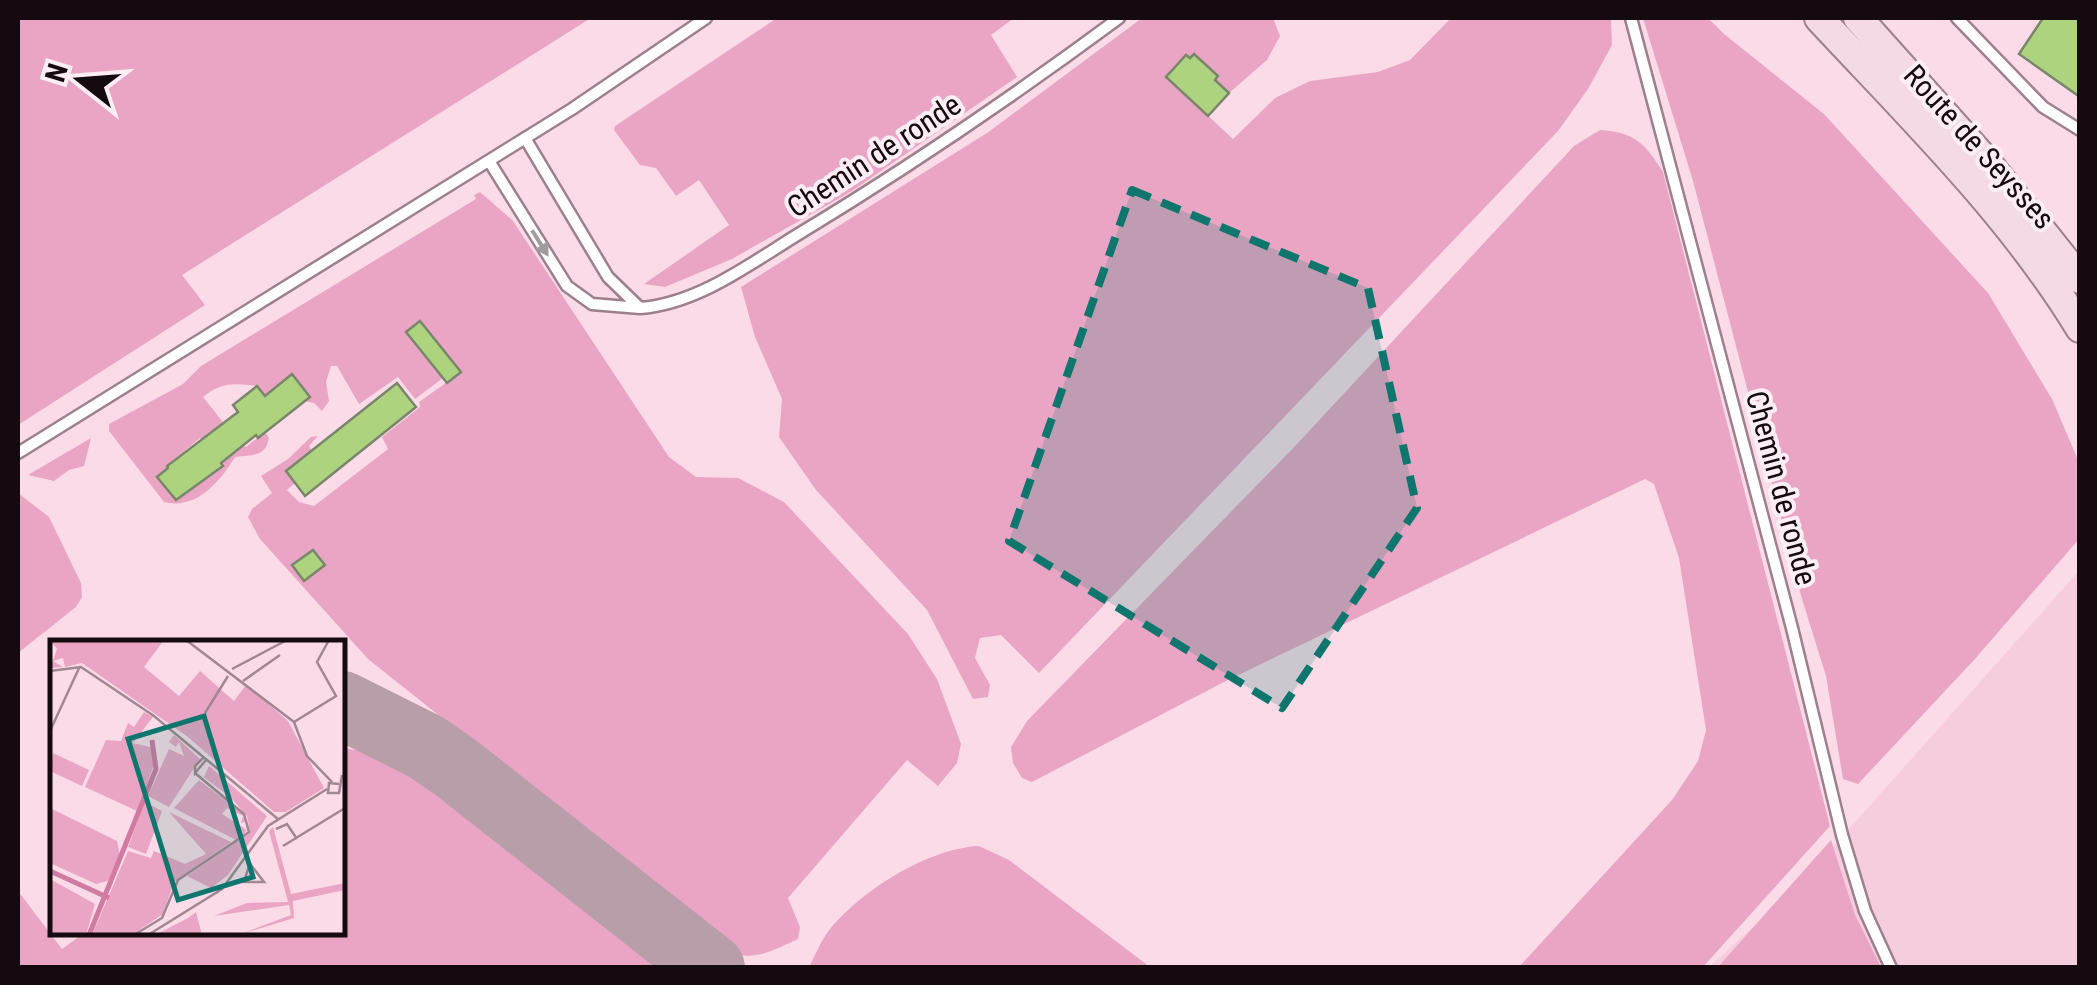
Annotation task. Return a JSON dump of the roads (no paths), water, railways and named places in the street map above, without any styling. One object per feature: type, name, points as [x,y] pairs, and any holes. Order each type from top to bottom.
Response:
[{"type":"main road","name":"Route de Seysses","points":[[1835,19],[1985,160],[2080,280]]},
{"type":"main road","name":"Route de Seysses","points":[[1835,19],[2035,259],[2080,328]]},
{"type":"lane","points":[[18,453],[525,138],[706,18]]},
{"type":"lane","name":"Chemin de ronde","points":[[640,308],[664,306],[728,277],[878,186],[1004,102],[1119,18]]},
{"type":"lane","name":"Chemin de ronde","points":[[1631,18],[1792,628],[1842,834],[1864,911],[1891,968]]},
{"type":"lane","points":[[1958,18],[2043,106],[2080,130]]},
{"type":"lane","name":"Route de Seysses","points":[[1835,19],[2009,208],[2080,304]]},
{"type":"lane","points":[[525,138],[608,277],[640,308]]},
{"type":"lane","points":[[489,160],[567,286],[592,304],[640,308]]}]
